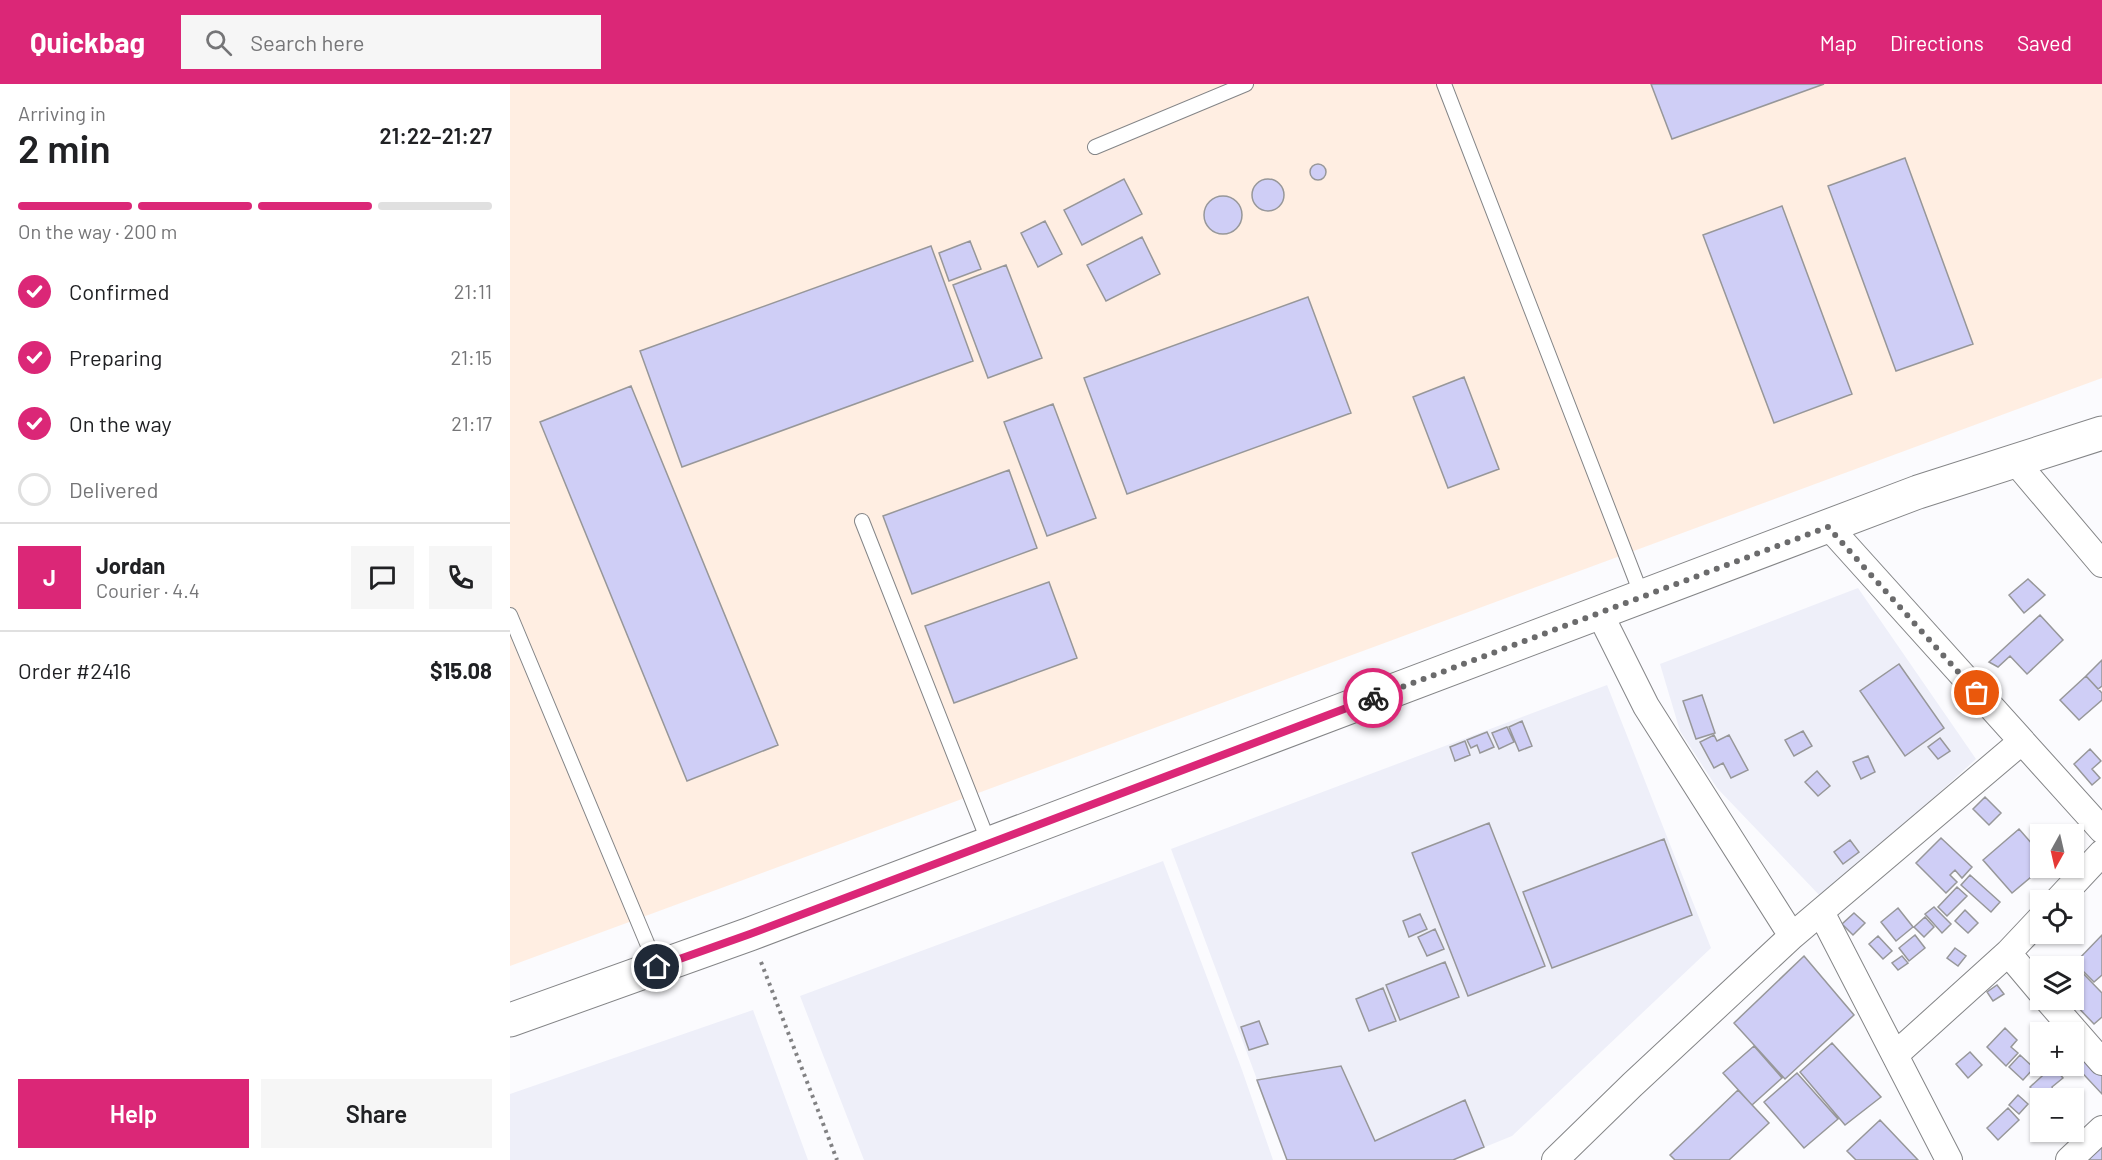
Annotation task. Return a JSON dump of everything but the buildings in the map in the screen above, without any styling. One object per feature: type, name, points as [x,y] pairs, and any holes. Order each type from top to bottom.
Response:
[{"type":"main road","points":[[510,1020],[750,934],[1918,492],[2102,433]]},
{"type":"street","points":[[2015,461],[2102,564]]},
{"type":"street","points":[[1828,527],[2102,830]]},
{"type":"street","points":[[1599,612],[1646,706],[1792,936]]},
{"type":"street","points":[[1555,1160],[1632,1084],[1792,936],[2021,742]]},
{"type":"street","points":[[2067,890],[2102,853]]},
{"type":"street","points":[[1821,912],[1949,1160]]},
{"type":"street","points":[[1895,1055],[2008,953],[2030,930]]},
{"type":"street","points":[[2008,953],[2030,979]]},
{"type":"street","points":[[2057,1010],[2102,1062]]},
{"type":"street","points":[[2069,1160],[2102,1130]]},
{"type":"lane","points":[[1095,147],[1246,84]]},
{"type":"lane","points":[[1444,84],[1642,596]]},
{"type":"lane","points":[[862,521],[989,843]]},
{"type":"lane","points":[[510,615],[657,967]]},
{"type":"path","points":[[750,934],[837,1160]]},
{"type":"shaded area","points":[[510,84],[2102,84],[2102,378],[510,966]]},
{"type":"shaded area","points":[[1858,588],[1976,759],[1823,899],[1717,788],[1680,731],[1660,664]]},
{"type":"shaded area","points":[[1607,685],[1711,948],[1512,1136],[1453,1160],[1287,1160],[1171,849]]},
{"type":"shaded area","points":[[1163,861],[1242,1070],[1273,1160],[864,1160],[800,996]]},
{"type":"shaded area","points":[[753,1010],[808,1160],[510,1160],[510,1094]]},
{"type":"way so far","points":[[1373,698],[1828,527],[1977,693]]},
{"type":"route","points":[[657,967],[750,934],[1373,698]]}]
